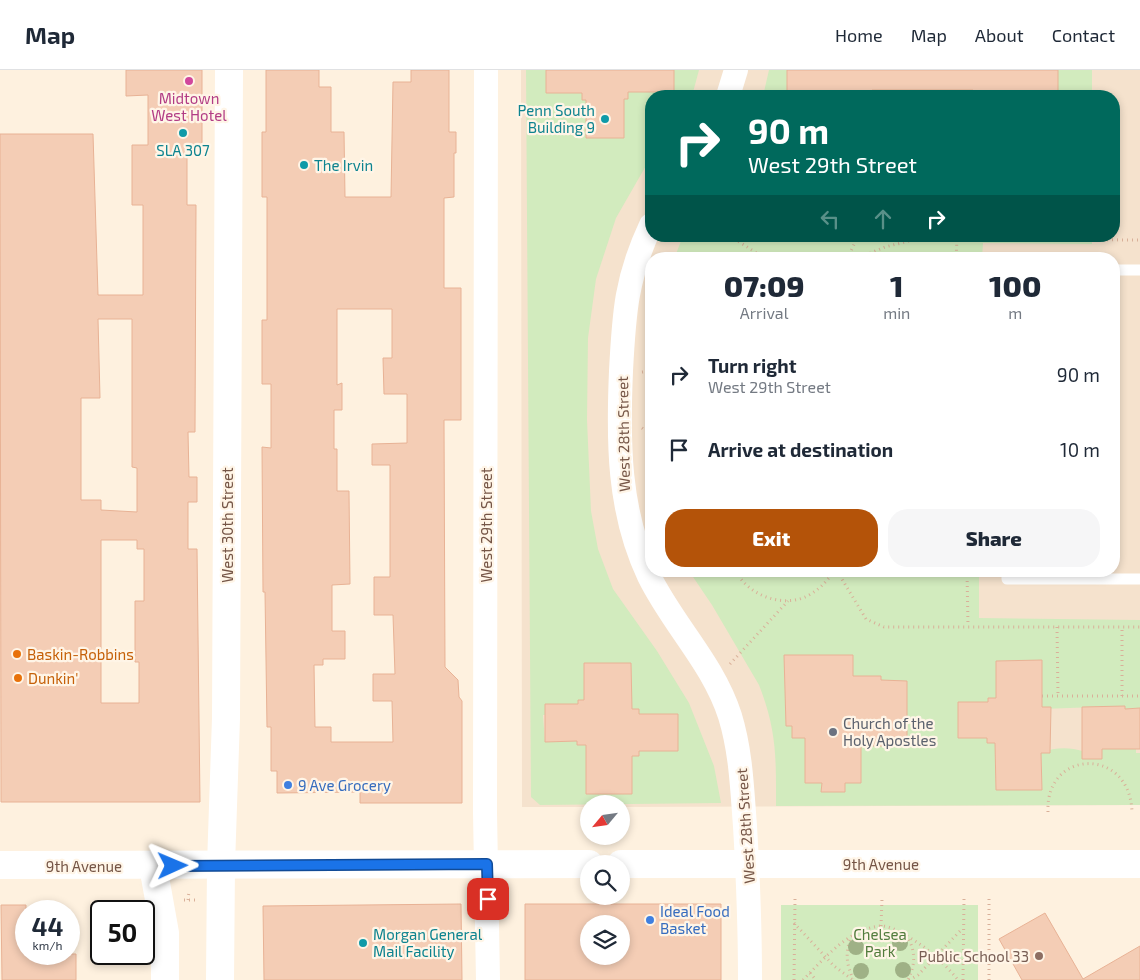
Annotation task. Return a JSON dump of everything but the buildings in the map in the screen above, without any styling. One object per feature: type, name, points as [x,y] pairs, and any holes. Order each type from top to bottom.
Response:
[{"type":"main road","name":"West 30th Street","points":[[220,980],[221,865],[226,708],[229,70]]},
{"type":"main road","name":"9th Avenue","points":[[0,866],[580,864]]},
{"type":"main road","name":"9th Avenue","points":[[630,864],[1140,864]]},
{"type":"main road","points":[[153,866],[165,933],[165,980]]},
{"type":"street","name":"West 29th Street","points":[[486,70],[488,980]]},
{"type":"street","points":[[730,90],[736,70]]},
{"type":"street","name":"West 28th Street","points":[[645,239],[634,266],[624,313],[619,390],[622,490],[634,540],[645,565]]},
{"type":"street","name":"West 28th Street","points":[[650,577],[716,680],[730,716],[738,747],[750,899],[750,980]]},
{"type":"lane","points":[[1120,270],[1140,270]]},
{"type":"lane","points":[[1007,577],[1007,579],[1140,579]]},
{"type":"path","points":[[1120,240],[1140,240]]},
{"type":"path","points":[[739,242],[755,252]]},
{"type":"path","points":[[872,252],[905,242]]},
{"type":"path","points":[[741,577],[752,590],[769,598],[789,601],[808,596],[824,585],[831,577]]},
{"type":"path","points":[[840,577],[866,619],[884,627],[1140,627]]},
{"type":"path","points":[[967,577],[968,626]]},
{"type":"path","points":[[716,680],[789,601]]},
{"type":"path","points":[[1057,627],[1058,696]]},
{"type":"path","points":[[1122,627],[1122,696]]},
{"type":"path","points":[[1042,696],[1140,696]]},
{"type":"path","points":[[1048,812],[1050,793],[1057,779],[1074,766],[1090,763],[1104,766],[1121,777],[1130,794],[1132,812]]},
{"type":"path","points":[[188,900],[189,891]]},
{"type":"path","points":[[794,980],[795,899]]},
{"type":"path","points":[[881,926],[882,899]]},
{"type":"path","points":[[963,980],[964,899]]},
{"type":"path","points":[[989,899],[989,980]]},
{"type":"path","points":[[794,924],[826,957],[853,980]]},
{"type":"path","points":[[803,980],[838,945],[850,938],[881,926],[894,929],[907,936],[936,957],[958,980]]},
{"type":"path","points":[[908,980],[918,975],[963,929]]},
{"type":"path","points":[[907,936],[913,946],[914,960],[908,980]]},
{"type":"path","points":[[850,938],[846,953],[853,980]]},
{"type":"path","points":[[810,973],[816,980]]},
{"type":"shaded area","points":[[521,70],[1140,70],[1140,805],[630,807],[630,795],[580,795],[580,807],[522,807]]},
{"type":"green space","points":[[526,70],[546,70],[546,93],[582,93],[586,100],[587,138],[624,138],[624,99],[628,99],[628,92],[645,92],[645,167],[616,218],[596,279],[588,338],[587,420],[591,511],[598,549],[613,589],[657,651],[689,703],[714,766],[721,803],[630,804],[630,795],[580,795],[580,805],[540,805],[531,797]],"holes":[[[585,663],[631,663],[632,709],[639,714],[678,714],[678,750],[639,751],[632,756],[632,794],[586,794],[586,745],[577,741],[545,742],[543,715],[545,715],[545,704],[578,704],[578,700],[584,700]]]},
{"type":"green space","points":[[674,70],[699,70],[694,90],[674,90]]},
{"type":"green space","points":[[769,70],[787,70],[813,90],[764,90]]},
{"type":"green space","points":[[1058,70],[1092,70],[1092,90],[1032,90]]},
{"type":"green space","points":[[872,88],[897,90],[872,90]]},
{"type":"green space","points":[[973,88],[973,90],[948,90]]},
{"type":"green space","points":[[681,242],[1092,242],[1092,244],[983,243],[982,252],[677,252]]},
{"type":"green space","points":[[693,577],[979,577],[979,618],[1140,620],[1140,708],[1125,709],[1124,706],[1042,709],[1042,660],[996,661],[996,698],[989,698],[989,702],[958,703],[958,738],[987,738],[995,743],[996,790],[1042,790],[1041,753],[1049,750],[1065,748],[1080,750],[1102,759],[1102,749],[1136,749],[1136,753],[1140,753],[1140,805],[776,806],[774,745],[765,701],[759,685],[712,605]],"holes":[[[784,655],[852,655],[853,676],[881,676],[881,680],[907,681],[907,746],[881,746],[861,738],[861,783],[845,783],[844,792],[822,792],[822,783],[805,783],[805,738],[792,726],[786,725],[786,696],[798,676],[784,676]]]},
{"type":"green space","name":"Chelsea Park","points":[[781,905],[978,905],[978,980],[781,980]]},
{"type":"place","name":"Midtown West Hotel","points":[[189,81]]},
{"type":"place","name":"Penn South Building 9","points":[[605,119]]},
{"type":"place","name":"SLA 307","points":[[183,133]]},
{"type":"place","name":"The Irvin","points":[[304,165]]},
{"type":"place","name":"Baskin-Robbins","points":[[17,654]]},
{"type":"place","name":"Dunkin'","points":[[18,678]]},
{"type":"place","name":"Church of the Holy Apostles","points":[[833,732]]},
{"type":"place","name":"9 Ave Grocery","points":[[288,785]]},
{"type":"place","name":"Ideal Food Basket","points":[[650,920]]},
{"type":"place","name":"Morgan General Mail Facility","points":[[363,943]]},
{"type":"place","name":"Public School 33","points":[[1039,956]]},
{"type":"route","points":[[173,866],[487,864],[488,899]]}]
